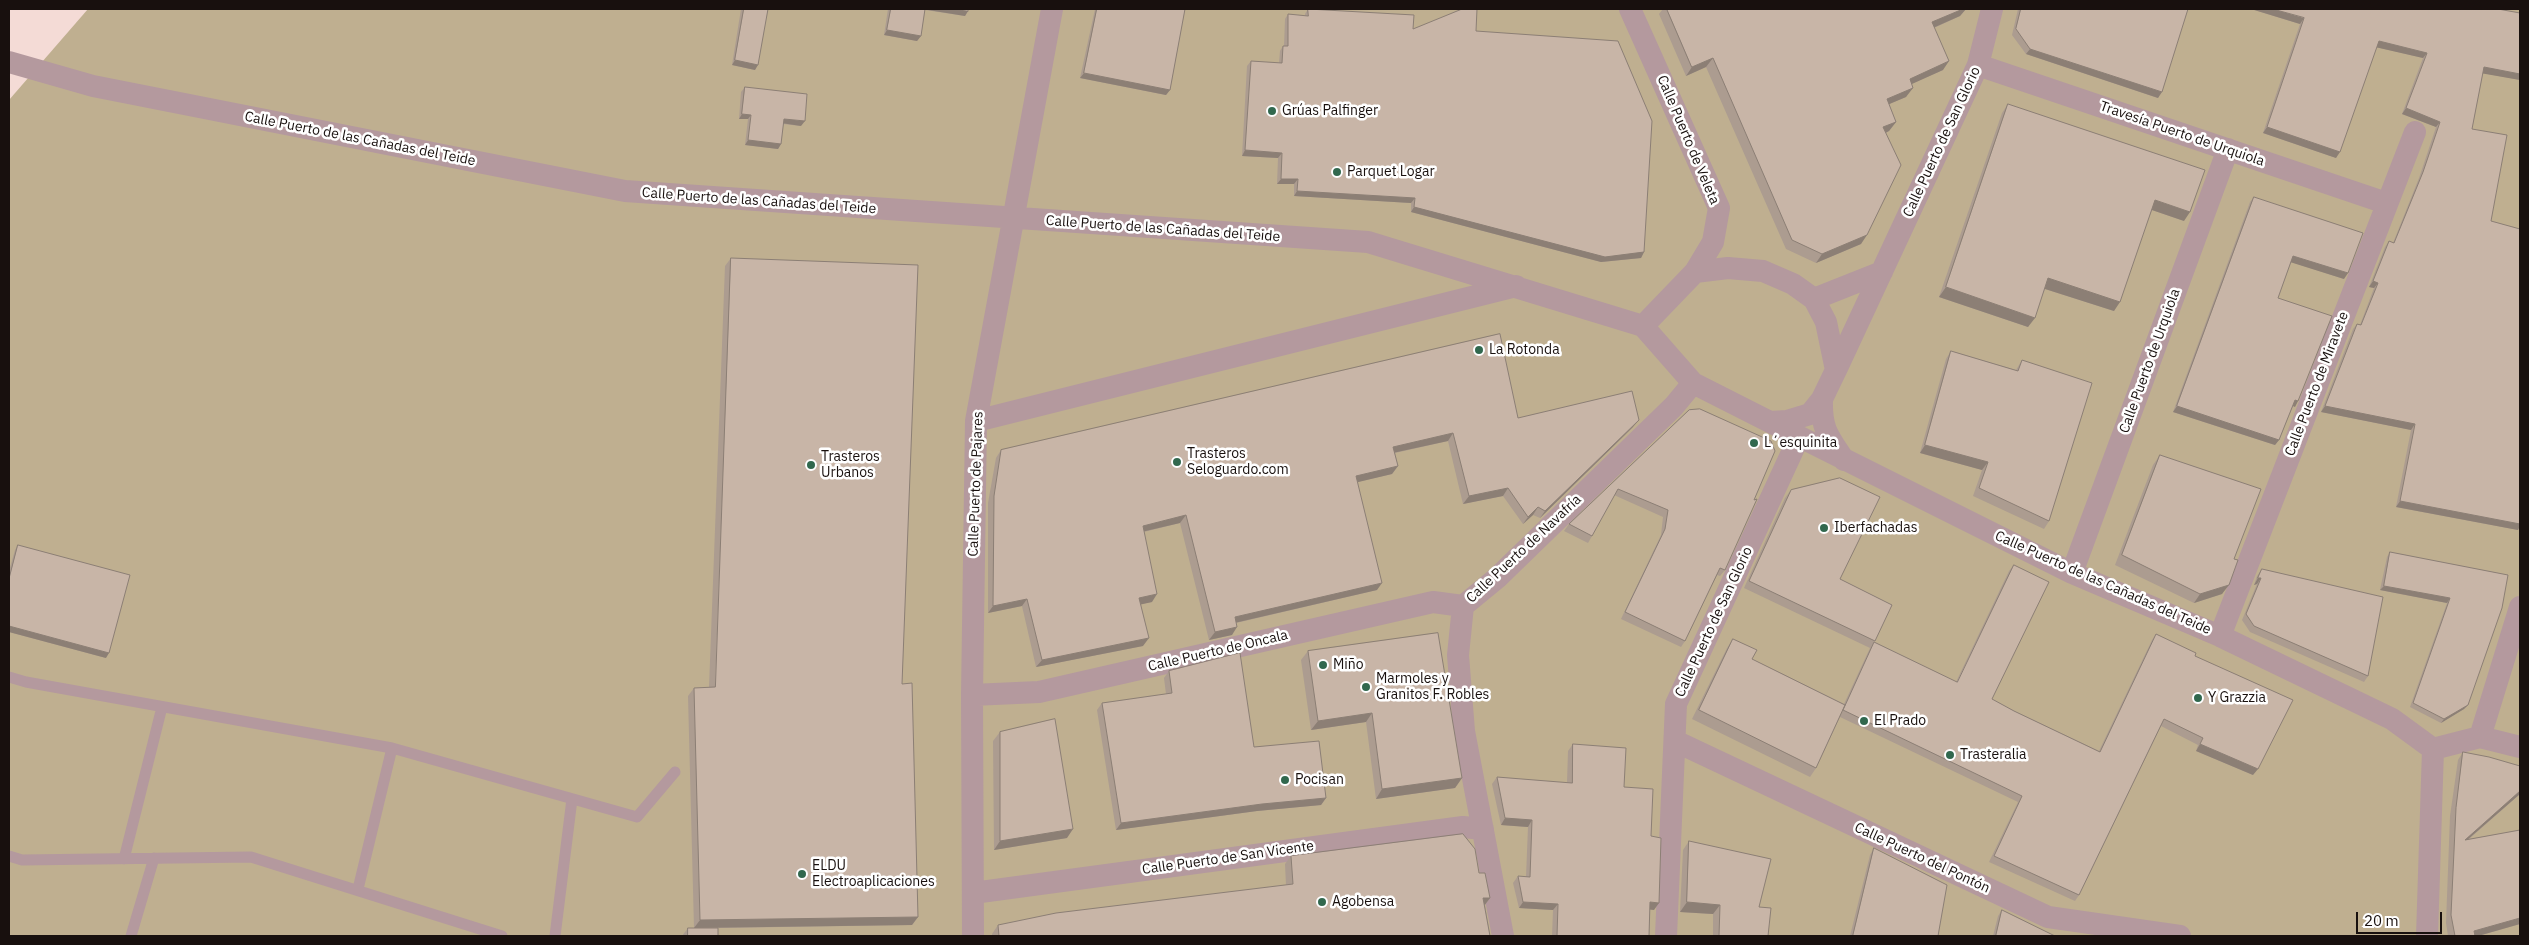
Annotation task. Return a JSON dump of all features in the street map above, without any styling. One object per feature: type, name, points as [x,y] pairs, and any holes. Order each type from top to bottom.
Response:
[{"type":"street","name":"Calle Puerto de Pajares","points":[[973,936],[972,695],[976,421],[999,290],[1015,219],[1052,9]]},
{"type":"street","name":"Calle Puerto de Veleta","points":[[1630,9],[1719,208],[1713,242],[1695,272]]},
{"type":"street","name":"Calle Puerto de San Glorio","points":[[1836,370],[1978,65],[1992,9]]},
{"type":"street","name":"Calle Puerto de las Cañadas del Teide","points":[[9,62],[93,86],[625,191],[1368,242],[1643,326]]},
{"type":"street","name":"Travesía Puerto de Urquiola","points":[[1978,65],[2386,203]]},
{"type":"street","name":"Calle Puerto de Miravete","points":[[2220,636],[2415,132]]},
{"type":"street","name":"Calle Puerto de Urquiola","points":[[2072,573],[2228,149]]},
{"type":"street","points":[[1728,268],[1763,271],[1793,284],[1814,299],[1826,322],[1836,370],[1822,399],[1810,414],[1786,421],[1770,422],[1693,382],[1643,326],[1695,272],[1728,268]]},
{"type":"street","points":[[1814,299],[1882,272]]},
{"type":"street","points":[[976,421],[1516,286]]},
{"type":"street","name":"Calle Puerto de Navafría","points":[[1503,936],[1464,731],[1458,655],[1463,606],[1496,578],[1674,406],[1693,382]]},
{"type":"street","points":[[1822,399],[1822,419],[1827,433],[1845,460]]},
{"type":"street","name":"Calle Puerto de las Cañadas del Teide","points":[[1770,422],[2072,573],[2220,636],[2392,720],[2433,749]]},
{"type":"street","name":"Calle Puerto de San Glorio","points":[[1666,936],[1676,704],[1799,437]]},
{"type":"street","name":"Calle Puerto de Oncala","points":[[972,695],[1039,692],[1433,602],[1463,606]]},
{"type":"street","points":[[2480,737],[2520,608]]},
{"type":"street","points":[[2427,936],[2433,749],[2480,737],[2520,747]]},
{"type":"street","name":"Calle Puerto del Pontón","points":[[1675,741],[2048,917],[2180,936]]},
{"type":"street","name":"Calle Puerto de San Vicente","points":[[973,893],[1463,827],[1483,829]]},
{"type":"lane","points":[[9,677],[162,707],[392,748],[637,816],[675,772]]},
{"type":"lane","points":[[124,859],[162,707]]},
{"type":"lane","points":[[358,889],[392,748]]},
{"type":"lane","points":[[555,936],[572,798]]},
{"type":"lane","points":[[9,856],[22,860],[251,857],[358,889],[502,936]]},
{"type":"lane","points":[[131,936],[154,858]]},
{"type":"shaded area","points":[[88,9],[2520,9],[2520,936],[9,936],[9,100]]},
{"type":"building","points":[[744,9],[768,9],[758,65],[735,60]]},
{"type":"building","points":[[891,9],[925,9],[921,36],[887,30]]},
{"type":"building","points":[[1097,9],[1185,9],[1170,90],[1084,73]]},
{"type":"building","points":[[1308,9],[1414,15],[1413,29],[1462,9],[1477,9],[1476,31],[1618,41],[1652,121],[1644,252],[1605,257],[1414,207],[1415,198],[1297,191],[1298,179],[1281,179],[1282,153],[1245,150],[1251,61],[1282,63],[1283,46],[1288,46],[1288,14],[1308,16]]},
{"type":"building","points":[[1667,9],[1963,9],[1932,22],[1949,61],[1910,79],[1913,88],[1887,99],[1896,122],[1883,127],[1901,165],[1867,235],[1822,254],[1792,240],[1713,58],[1692,67]]},
{"type":"building","points":[[2021,9],[2188,9],[2162,92],[2030,49],[2016,29]]},
{"type":"building","points":[[2273,9],[2498,9],[2520,13],[2520,74],[2484,67],[2472,129],[2507,135],[2491,221],[2520,229],[2520,524],[2400,501],[2415,424],[2325,406],[2357,324],[2361,325],[2378,283],[2373,281],[2389,241],[2394,243],[2423,172],[2440,122],[2406,108],[2427,53],[2379,41],[2340,152],[2267,127],[2304,18]]},
{"type":"building","points":[[745,87],[807,94],[805,121],[784,119],[781,144],[748,140],[751,115],[742,114]]},
{"type":"building","points":[[2008,104],[2205,170],[2190,212],[2155,200],[2120,302],[2048,278],[2035,318],[1946,287]]},
{"type":"building","points":[[2254,197],[2363,233],[2348,273],[2293,256],[2278,298],[2332,316],[2298,401],[2295,400],[2279,440],[2177,406]]},
{"type":"building","points":[[731,258],[918,265],[902,684],[912,683],[918,917],[700,920],[694,688],[715,687]]},
{"type":"building","points":[[1500,334],[1518,418],[1632,391],[1639,420],[1545,511],[1538,507],[1528,517],[1508,488],[1469,496],[1453,433],[1393,447],[1398,466],[1356,476],[1382,583],[1235,617],[1237,627],[1215,632],[1186,515],[1143,526],[1157,594],[1139,598],[1149,638],[1042,660],[1027,599],[993,606],[994,496],[1001,450]]},
{"type":"building","points":[[1951,351],[2018,371],[2022,360],[2092,383],[2049,521],[1979,488],[1988,462],[1925,445]]},
{"type":"building","points":[[1700,409],[1771,441],[1775,451],[1754,500],[1757,499],[1725,570],[1720,568],[1685,641],[1625,612],[1665,529],[1668,510],[1618,489],[1592,536],[1569,524],[1689,410]]},
{"type":"building","points":[[2160,455],[2261,489],[2234,559],[2238,560],[2229,585],[2200,594],[2122,555]]},
{"type":"building","points":[[1840,478],[1880,497],[1840,579],[1892,605],[1875,641],[1749,581],[1791,490]]},
{"type":"building","points":[[18,545],[130,575],[109,653],[9,626],[9,579]]},
{"type":"building","points":[[2390,552],[2508,575],[2502,608],[2468,705],[2444,719],[2413,703],[2450,598],[2384,586]]},
{"type":"building","points":[[2014,565],[2049,582],[1992,699],[2014,711],[2100,752],[2156,634],[2196,653],[2195,656],[2293,700],[2258,769],[2200,744],[2203,738],[2164,719],[2079,895],[1994,856],[2022,796],[1843,710],[1874,642],[1957,682]]},
{"type":"building","points":[[2262,569],[2383,597],[2368,676],[2254,626],[2246,614],[2261,578],[2258,578]]},
{"type":"building","points":[[1438,633],[1462,778],[1382,789],[1372,713],[1318,721],[1308,651]]},
{"type":"building","points":[[1733,639],[1757,650],[1752,659],[1845,705],[1816,768],[1699,710]]},
{"type":"building","points":[[1240,653],[1254,747],[1319,741],[1326,798],[1262,804],[1121,823],[1102,703],[1172,693],[1169,671]]},
{"type":"building","points":[[1055,719],[1073,829],[1000,841],[1000,732]]},
{"type":"building","points":[[1573,744],[1626,748],[1624,787],[1653,789],[1651,836],[1661,838],[1659,903],[1650,902],[1649,936],[1557,936],[1558,904],[1523,902],[1518,876],[1530,877],[1532,820],[1505,818],[1497,777],[1572,783]]},
{"type":"building","points":[[2463,752],[2520,766],[2520,791],[2465,840],[2520,830],[2520,918],[2474,931],[2475,936],[2455,936],[2451,915],[2456,808]]},
{"type":"building","points":[[1463,834],[1475,849],[1479,873],[1485,873],[1490,898],[1483,898],[1490,936],[999,936],[998,925],[1056,913],[1293,884],[1291,856]]},
{"type":"building","points":[[1689,841],[1771,859],[1759,907],[1771,908],[1768,936],[1719,936],[1720,905],[1687,902]]},
{"type":"building","points":[[1874,848],[1947,885],[1938,936],[1853,936]]},
{"type":"building","points":[[2002,910],[2055,936],[1996,936]]},
{"type":"building","points":[[688,928],[718,928],[718,936],[688,936]]},
{"type":"place","name":"Grúas Palfinger","points":[[1272,111]]},
{"type":"place","name":"Parquet Logar","points":[[1337,172]]},
{"type":"place","name":"La Rotonda","points":[[1479,350]]},
{"type":"place","name":"L´esquinita","points":[[1754,443]]},
{"type":"place","name":"Trasteros Seloguardo.com","points":[[1177,462]]},
{"type":"place","name":"Trasteros Urbanos","points":[[811,465]]},
{"type":"place","name":"Iberfachadas","points":[[1824,528]]},
{"type":"place","name":"Miño","points":[[1323,665]]},
{"type":"place","name":"Marmoles y Granitos F. Robles","points":[[1366,687]]},
{"type":"place","name":"Y Grazzia","points":[[2198,698]]},
{"type":"place","name":"El Prado","points":[[1864,721]]},
{"type":"place","name":"Trasteralia","points":[[1950,755]]},
{"type":"place","name":"Pocisan","points":[[1285,780]]},
{"type":"place","name":"ELDU Electroaplicaciones","points":[[802,874]]},
{"type":"place","name":"Agobensa","points":[[1322,902]]}]
